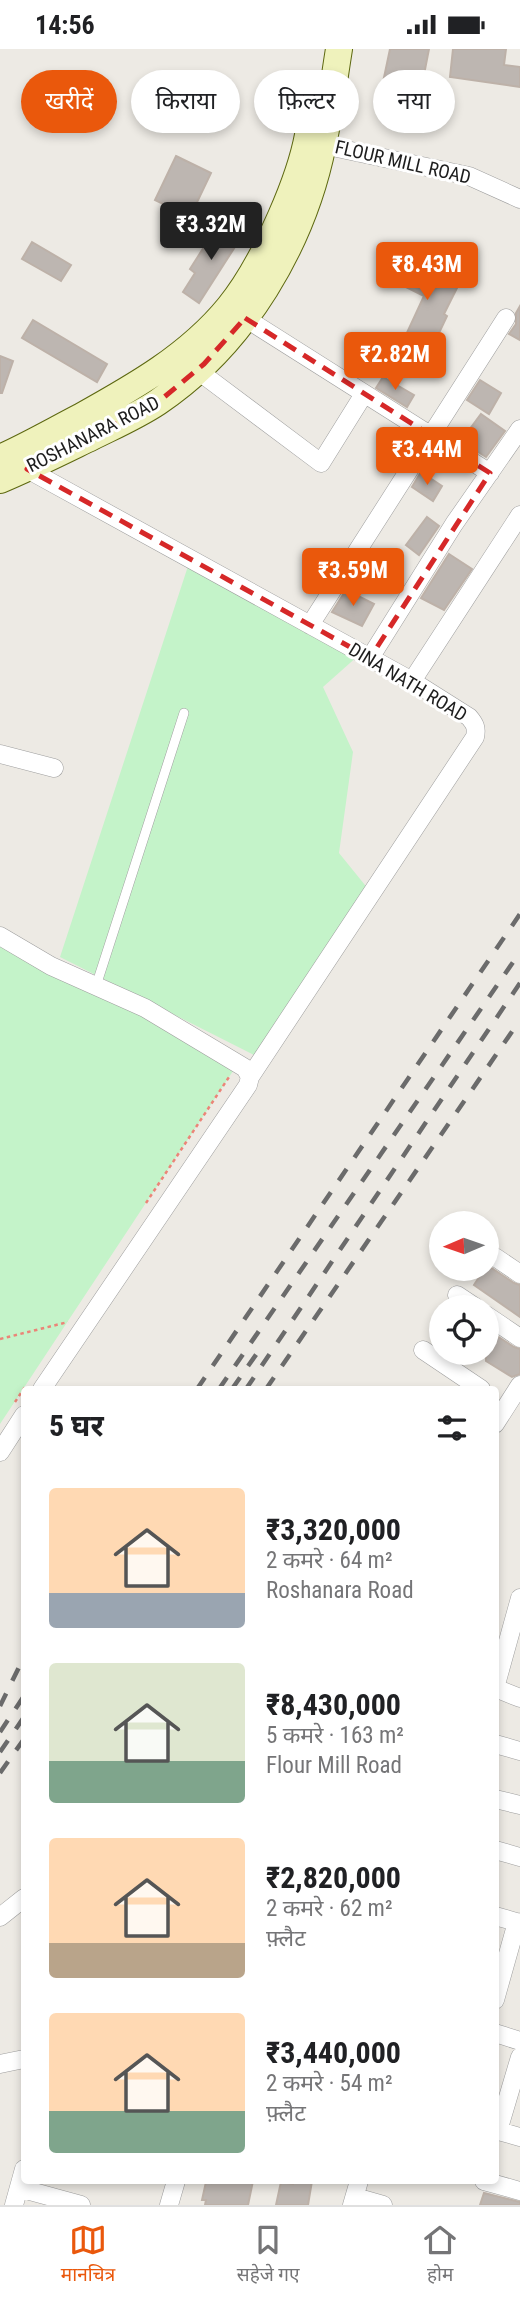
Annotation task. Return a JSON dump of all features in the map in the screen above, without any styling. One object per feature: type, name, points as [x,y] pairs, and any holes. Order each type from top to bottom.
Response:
[{"type":"street","name":"ROSHANARA ROAD","points":[[0,480],[15,459],[135,387],[185,350],[207,331],[228,307],[268,246],[288,201],[307,141],[322,49]]},
{"type":"street","name":"ROSHANARA ROAD","points":[[15,459],[135,415],[165,397],[197,370],[245,318],[272,281],[307,200],[323,145],[339,49]]},
{"type":"street","name":"FLOUR MILL ROAD","points":[[323,145],[469,176],[520,199]]},
{"type":"street","points":[[245,318],[490,473]]},
{"type":"street","points":[[310,625],[506,318]]},
{"type":"street","points":[[197,370],[321,463],[364,394]]},
{"type":"street","points":[[370,658],[454,524],[520,429]]},
{"type":"street","name":"DINA NATH ROAD","points":[[15,459],[412,681],[469,717],[477,730],[475,737],[243,1073]]},
{"type":"street","points":[[412,681],[520,515]]},
{"type":"street","points":[[0,754],[54,768]]},
{"type":"street","points":[[0,936],[51,965],[145,1008],[245,1068],[243,1073],[248,1085],[36,1384]]},
{"type":"street","points":[[499,1261],[520,1274]]},
{"type":"street","points":[[499,1324],[520,1338]]},
{"type":"street","points":[[423,1350],[477,1386]]},
{"type":"street","points":[[501,1403],[520,1385]]},
{"type":"street","points":[[0,1451],[20,1408]]},
{"type":"street","points":[[499,1678],[514,1639],[520,1598]]},
{"type":"street","points":[[499,1690],[520,1698]]},
{"type":"street","points":[[499,1745],[520,1751]]},
{"type":"street","points":[[499,1800],[520,1805]]},
{"type":"street","points":[[499,1851],[520,1857]]},
{"type":"street","points":[[0,1917],[21,1900]]},
{"type":"street","points":[[499,1917],[519,1923],[499,1987]]},
{"type":"street","points":[[499,2034],[520,2041]]},
{"type":"street","points":[[499,2126],[516,2088],[520,2057]]},
{"type":"street","points":[[0,2064],[21,2060]]},
{"type":"street","points":[[499,2132],[520,2137]]},
{"type":"street","points":[[169,2205],[175,2184]]},
{"type":"street","points":[[495,2184],[520,2191]]},
{"type":"street","points":[[355,2194],[383,2205]]},
{"type":"street","points":[[17,2197],[81,2205]]},
{"type":"lane","points":[[96,986],[184,713]]},
{"type":"path","points":[[144,1207],[243,1073]]},
{"type":"path","points":[[0,1339],[68,1322],[61,1333]]},
{"type":"highlighted area","points":[[245,318],[490,473],[370,658],[27,469],[157,403],[204,364]]},
{"type":"green space","points":[[191,557],[368,647],[323,687],[353,752],[339,853],[369,890],[258,1057],[60,957]]},
{"type":"green space","points":[[0,945],[163,1025],[235,1068],[25,1386],[21,1386],[21,1392],[0,1424]]},
{"type":"building","points":[[390,49],[429,49],[425,70],[386,70]]},
{"type":"building","points":[[453,49],[506,49],[504,65],[520,67],[520,87],[455,78],[455,70],[451,70]]},
{"type":"building","points":[[176,156],[211,173],[190,217],[155,200]]},
{"type":"building","points":[[218,225],[240,239],[199,303],[183,292],[195,273],[190,269]]},
{"type":"building","points":[[32,242],[71,265],[61,281],[22,259]]},
{"type":"building","points":[[409,257],[422,264],[420,267],[458,286],[431,350],[405,337],[424,296],[396,282]]},
{"type":"building","points":[[520,306],[520,340],[509,334],[516,324],[516,313]]},
{"type":"building","points":[[33,320],[107,364],[97,382],[22,338]]},
{"type":"building","points":[[0,356],[13,361],[2,393],[0,393]]},
{"type":"building","points":[[383,377],[414,395],[407,407],[376,388]]},
{"type":"building","points":[[480,380],[501,393],[489,414],[467,400]]},
{"type":"building","points":[[481,414],[505,431],[486,457],[461,441]]},
{"type":"building","points":[[421,472],[442,486],[433,501],[412,487]]},
{"type":"building","points":[[427,517],[439,526],[419,555],[406,545]]},
{"type":"building","points":[[449,554],[472,569],[444,610],[421,598]]},
{"type":"building","points":[[346,590],[374,604],[362,626],[332,612]]},
{"type":"building","points":[[499,1273],[520,1285],[520,1317],[499,1302],[499,1295],[488,1295],[474,1285],[477,1281],[499,1281]]},
{"type":"building","points":[[499,1337],[520,1349],[520,1374],[512,1377],[492,1365],[499,1365]]},
{"type":"building","points":[[206,2184],[252,2184],[248,2205],[205,2205],[206,2200],[202,2200]]},
{"type":"building","points":[[281,2184],[312,2184],[308,2205],[276,2205]]},
{"type":"building","points":[[484,2193],[520,2202],[520,2205],[480,2205]]},
{"type":"railway","points":[[199,1386],[520,914]]},
{"type":"railway","points":[[221,1386],[520,952]]},
{"type":"railway","points":[[248,1386],[520,983]]},
{"type":"railway","points":[[268,1386],[520,1020]]},
{"type":"railway","points":[[234,1386],[260,1349]]},
{"type":"railway","points":[[0,1706],[21,1663]]},
{"type":"railway","points":[[0,1732],[21,1700]]},
{"type":"railway","points":[[0,1752],[21,1721]]},
{"type":"railway","points":[[0,1773],[21,1743]]}]
